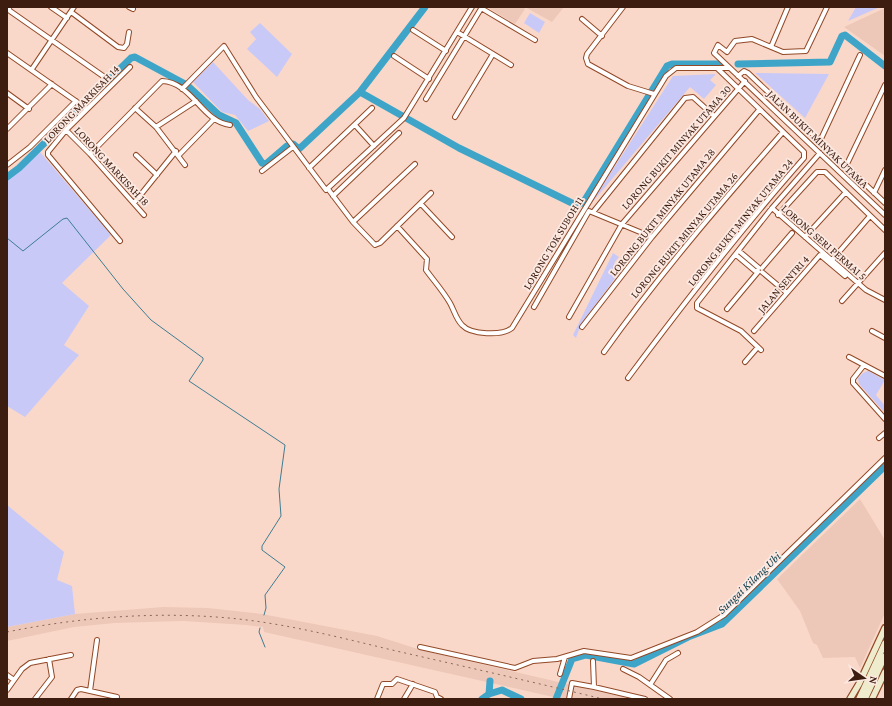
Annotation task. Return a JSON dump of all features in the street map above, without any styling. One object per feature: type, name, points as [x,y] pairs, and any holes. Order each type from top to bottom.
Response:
[{"type":"main road","points":[[850,699],[859,684],[885,628]]},
{"type":"main road","points":[[859,699],[885,643]]},
{"type":"main road","points":[[865,699],[885,656]]},
{"type":"main road","points":[[872,699],[885,673]]},
{"type":"street","points":[[8,7],[10,11],[52,42],[103,76]]},
{"type":"street","points":[[52,7],[67,18]]},
{"type":"street","points":[[32,70],[74,7]]},
{"type":"street","points":[[623,7],[587,54],[586,58],[588,64],[628,86],[652,94]]},
{"type":"street","points":[[788,7],[771,47],[788,53],[806,51],[827,7]]},
{"type":"street","points":[[326,189],[397,126],[411,110],[470,8]]},
{"type":"street","points":[[426,99],[481,8],[535,40]]},
{"type":"street","points":[[71,12],[118,47],[124,48],[127,44],[129,32]]},
{"type":"street","points":[[582,19],[602,36]]},
{"type":"street","points":[[414,30],[446,51]]},
{"type":"street","points":[[457,32],[511,65]]},
{"type":"street","name":"JALAN BUKIT MINYAK UTAMA","points":[[771,47],[752,39],[735,41],[727,52],[718,45],[714,53],[885,215]]},
{"type":"street","points":[[183,88],[224,46],[256,97],[309,168],[353,222],[375,244],[380,243],[432,193]]},
{"type":"street","points":[[7,53],[86,108]]},
{"type":"street","points":[[455,117],[493,54]]},
{"type":"street","points":[[820,141],[860,55]]},
{"type":"street","points":[[394,56],[429,79]]},
{"type":"street","name":"LORONG MARKISAH 14","points":[[120,241],[48,155],[49,149],[86,108],[130,67]]},
{"type":"street","name":"LORONG TOK SUBOH 11","points":[[397,226],[427,259],[426,270],[443,292],[462,325],[468,329],[490,334],[507,332],[512,328],[652,94],[666,76],[676,68],[729,68]]},
{"type":"street","name":"LORONG BUKIT MINYAK UTAMA 24","points":[[628,378],[765,202],[804,158],[804,152],[718,69]]},
{"type":"street","name":"JALAN BUKIT MINYAK UTAMA","points":[[738,76],[744,71],[748,73],[885,203]]},
{"type":"street","points":[[90,154],[162,81],[183,88],[220,123],[230,125]]},
{"type":"street","name":"LORONG BUKIT MINYAK UTAMA 30","points":[[568,317],[622,224],[745,82]]},
{"type":"street","points":[[7,129],[29,109],[52,84]]},
{"type":"street","points":[[846,166],[885,85]]},
{"type":"street","points":[[7,93],[29,109]]},
{"type":"street","points":[[594,211],[686,98],[693,97],[714,116]]},
{"type":"street","points":[[156,127],[196,101]]},
{"type":"street","points":[[7,165],[30,146],[77,102]]},
{"type":"street","points":[[135,108],[156,127],[178,153],[185,165]]},
{"type":"street","points":[[309,168],[372,108]]},
{"type":"street","name":"LORONG BUKIT MINYAK UTAMA 28","points":[[582,327],[652,237],[759,110]]},
{"type":"street","points":[[134,203],[157,175],[214,118]]},
{"type":"street","points":[[355,124],[374,146]]},
{"type":"street","name":"LORONG MARKISAH 18","points":[[66,130],[90,154],[144,215]]},
{"type":"street","name":"LORONG BUKIT MINYAK UTAMA 26","points":[[604,352],[634,310],[666,270],[783,132]]},
{"type":"street","points":[[333,196],[399,133]]},
{"type":"street","points":[[262,171],[292,145]]},
{"type":"street","points":[[745,362],[760,348],[741,331],[698,308],[697,303],[772,208],[820,154]]},
{"type":"street","points":[[136,155],[157,175]]},
{"type":"street","points":[[353,222],[415,164]]},
{"type":"street","points":[[874,193],[885,170]]},
{"type":"street","points":[[778,215],[819,171],[825,172],[885,230]]},
{"type":"street","points":[[805,237],[846,192]]},
{"type":"street","name":"LORONG SERI PERMAI 5","points":[[765,202],[778,215],[866,290],[885,300]]},
{"type":"street","points":[[421,204],[452,236]]},
{"type":"street","points":[[534,307],[589,211],[594,211],[652,237]]},
{"type":"street","points":[[832,260],[870,216]]},
{"type":"street","points":[[726,309],[792,233]]},
{"type":"street","points":[[739,251],[787,293]]},
{"type":"street","points":[[842,301],[885,253]]},
{"type":"street","points":[[736,255],[755,271],[760,270]]},
{"type":"street","name":"JALAN SENTRI 4","points":[[754,331],[820,255],[844,276]]},
{"type":"street","points":[[872,330],[885,338]]},
{"type":"street","points":[[848,357],[885,376]]},
{"type":"street","points":[[864,365],[853,379],[853,383],[885,419]]},
{"type":"street","points":[[879,438],[885,433]]},
{"type":"street","points":[[420,647],[515,668],[533,661],[558,659],[584,651],[627,658],[635,657],[697,632],[724,616],[885,458]]},
{"type":"street","points":[[90,691],[97,640]]},
{"type":"street","points":[[650,685],[666,660],[678,653]]},
{"type":"street","points":[[7,690],[22,669],[30,663],[71,655]]},
{"type":"street","points":[[560,674],[565,657]]},
{"type":"street","points":[[35,699],[52,677],[49,660]]},
{"type":"street","points":[[593,661],[594,687]]},
{"type":"street","points":[[623,669],[670,699]]},
{"type":"street","points":[[7,675],[14,680]]},
{"type":"street","points":[[376,699],[383,684],[392,684],[397,679],[435,692],[441,699]]},
{"type":"street","points":[[569,699],[572,683],[645,699]]},
{"type":"street","points":[[404,699],[413,684]]},
{"type":"street","points":[[71,699],[77,690],[81,689],[105,697],[118,697]]},
{"type":"shaded area","points":[[487,7],[523,7],[525,9],[515,24]]},
{"type":"shaded area","points":[[525,7],[564,7],[552,22]]},
{"type":"shaded area","points":[[856,7],[880,7],[848,21]]},
{"type":"shaded area","points":[[885,8],[885,56],[844,27]]},
{"type":"shaded area","points":[[530,13],[545,22],[539,33],[524,23]]},
{"type":"shaded area","points":[[260,23],[292,54],[277,77],[247,49],[256,39],[250,32]]},
{"type":"shaded area","points":[[213,62],[248,100],[260,109],[269,121],[248,131],[235,115],[222,112],[193,82]]},
{"type":"shaded area","points":[[755,73],[829,74],[805,118]]},
{"type":"shaded area","points":[[716,74],[710,80],[716,85],[704,99],[690,87],[590,205],[673,76]]},
{"type":"shaded area","points":[[40,152],[111,235],[62,283],[89,306],[64,345],[79,355],[25,417],[7,406],[7,180]]},
{"type":"shaded area","points":[[613,253],[619,257],[614,263],[622,269],[581,324],[576,338],[573,335]]},
{"type":"shaded area","points":[[868,371],[885,380],[876,395],[885,406],[885,413],[859,384],[858,378],[863,373]]},
{"type":"shaded area","points":[[860,499],[885,540],[885,613],[860,668],[855,657],[823,658],[817,645],[813,643],[800,611],[777,579]]},
{"type":"shaded area","points":[[7,505],[64,552],[57,580],[72,586],[75,614],[7,627]]},
{"type":"shaded area","points":[[163,607],[208,608],[262,614],[377,636],[421,650],[631,699],[562,699],[264,632],[263,627],[246,625],[183,621],[115,623],[74,627],[7,641],[7,627],[75,614]]},
{"type":"waterway","points":[[7,177],[19,168],[131,58],[135,57],[187,85],[219,115],[236,123],[262,163],[266,164],[287,146],[293,144],[299,149],[360,92],[425,7]]},
{"type":"waterway","points":[[738,64],[830,62],[842,36],[845,35],[885,66]]},
{"type":"waterway","points":[[360,92],[459,148],[576,205],[583,203],[667,66],[672,64],[720,64]]},
{"type":"waterway","points":[[7,238],[23,251],[63,219],[67,218],[123,289],[151,320],[203,358],[189,381],[285,445],[279,489],[281,516],[262,546],[262,550],[285,567],[265,595],[266,608],[264,615]]},
{"type":"waterway","name":"Sungai Kilang Ubi","points":[[556,699],[572,659],[586,655],[634,664],[688,637],[722,624],[885,466]]},
{"type":"waterway","points":[[260,628],[259,632],[265,647]]},
{"type":"waterway","points":[[489,694],[490,681]]},
{"type":"waterway","name":"Sungai Kilang Ubi","points":[[482,699],[489,694],[502,690],[521,699]]},
{"type":"railway","points":[[7,632],[59,623],[111,617],[164,615],[238,619],[327,634],[603,699]]}]
